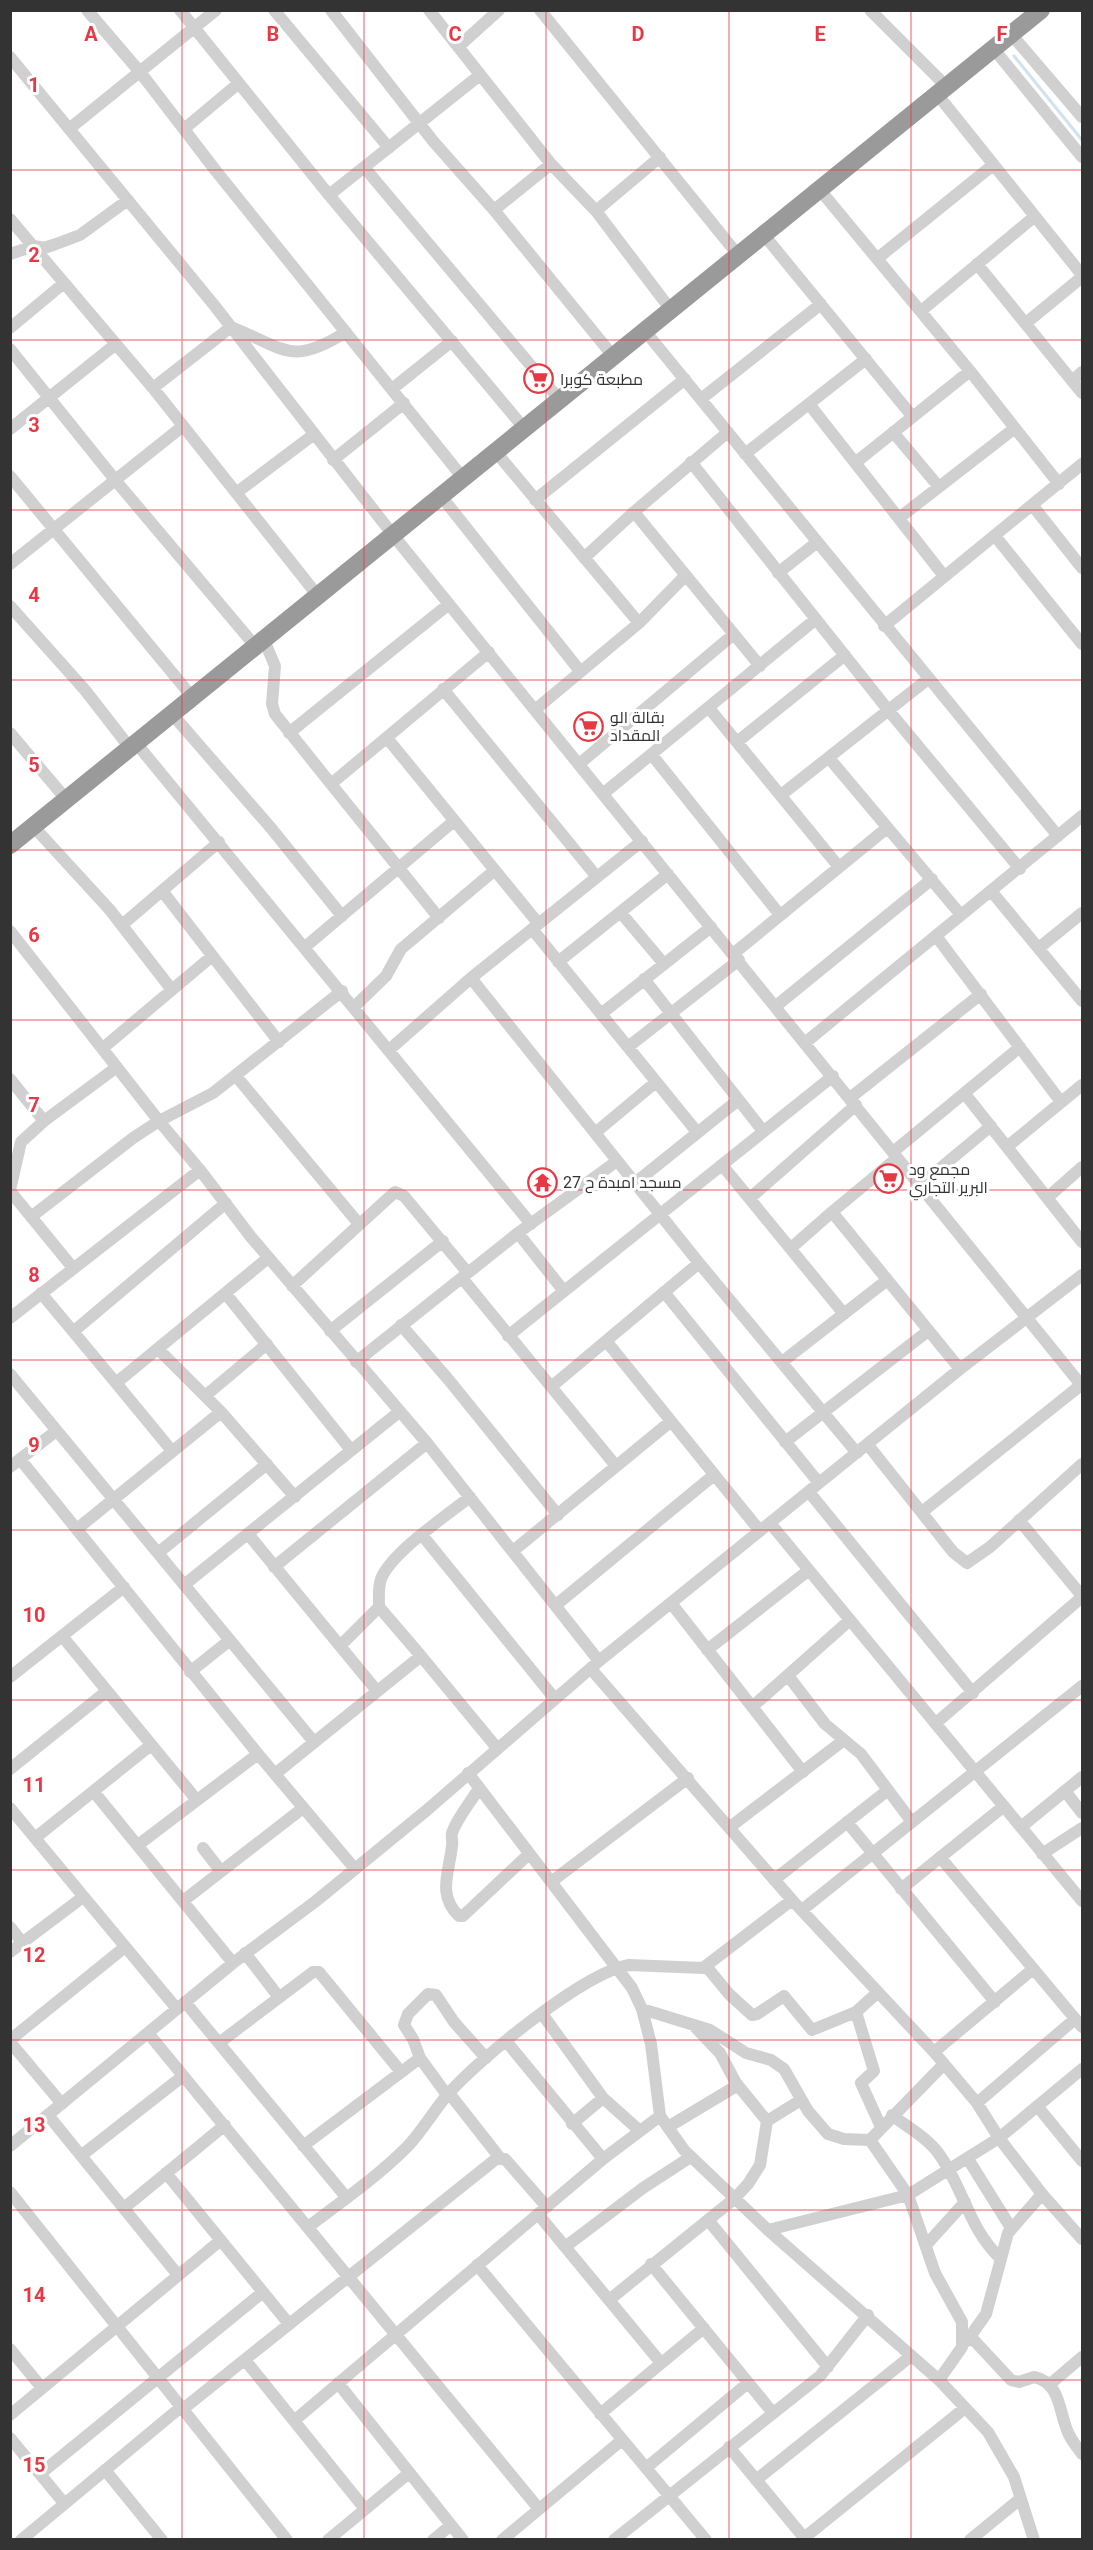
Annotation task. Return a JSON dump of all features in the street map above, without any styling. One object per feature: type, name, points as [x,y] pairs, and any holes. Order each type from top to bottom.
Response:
[{"type":"highway","points":[[10,845],[1041,10]]},
{"type":"street","points":[[87,10],[140,72],[463,478]]},
{"type":"street","points":[[180,10],[329,195],[524,428]]},
{"type":"street","points":[[69,129],[216,10]]},
{"type":"street","points":[[274,10],[388,148]]},
{"type":"street","points":[[331,10],[419,123],[494,210],[613,356]]},
{"type":"street","points":[[429,10],[551,164],[596,211],[671,310]]},
{"type":"street","points":[[458,47],[499,10]]},
{"type":"street","points":[[540,10],[738,255]]},
{"type":"street","points":[[870,10],[942,91],[993,165],[1083,276],[1026,323]]},
{"type":"street","points":[[1011,34],[1083,117]]},
{"type":"street","points":[[993,48],[1083,157]]},
{"type":"street","points":[[10,57],[231,327],[393,535],[1082,1385],[922,1512]]},
{"type":"street","points":[[329,195],[480,75]]},
{"type":"street","points":[[184,129],[239,83]]},
{"type":"street","points":[[596,211],[660,157]]},
{"type":"street","points":[[494,210],[551,164]]},
{"type":"street","points":[[878,258],[993,165]]},
{"type":"street","points":[[364,167],[559,399]]},
{"type":"street","points":[[820,190],[970,371],[1059,484]]},
{"type":"street","points":[[10,254],[34,246],[44,248],[80,235],[128,200]]},
{"type":"street","points":[[921,311],[1034,217]]},
{"type":"street","points":[[10,219],[153,388],[318,596]]},
{"type":"street","points":[[764,235],[912,416]]},
{"type":"street","points":[[978,264],[1083,393]]},
{"type":"street","points":[[10,328],[64,283]]},
{"type":"street","points":[[701,399],[821,304]]},
{"type":"street","points":[[231,327],[280,350],[306,352],[325,346],[346,332]]},
{"type":"street","points":[[153,388],[231,327]]},
{"type":"street","points":[[645,330],[816,543],[1058,836]]},
{"type":"street","points":[[392,389],[452,341]]},
{"type":"street","points":[[10,429],[116,344]]},
{"type":"street","points":[[10,349],[116,481],[260,644],[275,666],[272,704],[289,733],[439,918]]},
{"type":"street","points":[[745,454],[866,359]]},
{"type":"street","points":[[855,463],[970,371]]},
{"type":"street","points":[[1072,381],[1083,372]]},
{"type":"street","points":[[535,500],[685,379]]},
{"type":"street","points":[[333,460],[404,403]]},
{"type":"street","points":[[808,404],[944,576]]},
{"type":"street","points":[[10,564],[183,426]]},
{"type":"street","points":[[899,518],[1015,428]]},
{"type":"street","points":[[584,558],[728,432]]},
{"type":"street","points":[[893,432],[939,487]]},
{"type":"street","points":[[236,493],[313,435]]},
{"type":"street","points":[[495,451],[639,623]]},
{"type":"street","points":[[691,462],[889,711],[1020,869]]},
{"type":"street","points":[[884,626],[1083,464]]},
{"type":"street","points":[[10,476],[193,698]]},
{"type":"street","points":[[441,496],[580,671]]},
{"type":"street","points":[[1033,506],[1083,568]]},
{"type":"street","points":[[634,512],[760,666]]},
{"type":"street","points":[[995,536],[1083,644]]},
{"type":"street","points":[[778,573],[816,543]]},
{"type":"street","points":[[536,709],[639,623],[685,576]]},
{"type":"street","points":[[289,733],[449,604]]},
{"type":"street","points":[[10,606],[219,842],[531,1224]]},
{"type":"street","points":[[604,794],[816,620]]},
{"type":"street","points":[[579,764],[734,634]]},
{"type":"street","points":[[331,784],[489,652]]},
{"type":"street","points":[[737,742],[845,655]]},
{"type":"street","points":[[782,795],[928,679]]},
{"type":"street","points":[[443,689],[597,877]]},
{"type":"street","points":[[709,708],[839,867]]},
{"type":"street","points":[[172,714],[271,828],[342,916]]},
{"type":"street","points":[[10,733],[66,800]]},
{"type":"street","points":[[387,738],[495,870],[558,962],[697,1132]]},
{"type":"street","points":[[652,755],[780,915]]},
{"type":"street","points":[[829,758],[961,915]]},
{"type":"street","points":[[806,1042],[1083,816]]},
{"type":"street","points":[[305,947],[454,821]]},
{"type":"street","points":[[33,826],[122,925],[172,990]]},
{"type":"street","points":[[628,1047],[736,957],[780,915],[887,828]]},
{"type":"street","points":[[389,1050],[471,978],[642,841]]},
{"type":"street","points":[[122,925],[219,842]]},
{"type":"street","points":[[354,1007],[383,980],[401,949],[495,870]]},
{"type":"street","points":[[558,962],[668,874]]},
{"type":"street","points":[[776,1006],[932,879]]},
{"type":"street","points":[[163,892],[279,1042]]},
{"type":"street","points":[[992,892],[1083,1001]]},
{"type":"street","points":[[621,913],[664,964]]},
{"type":"street","points":[[1040,947],[1083,913]]},
{"type":"street","points":[[601,1014],[711,927]]},
{"type":"street","points":[[10,931],[267,1258],[427,1443],[556,1605],[595,1665],[774,1880],[934,2052],[977,2103],[999,2138],[1042,2194],[1083,2239]]},
{"type":"street","points":[[936,936],[1061,1102]]},
{"type":"street","points":[[103,1048],[211,957]]},
{"type":"street","points":[[471,978],[699,1263],[857,1453]]},
{"type":"street","points":[[644,980],[737,1101],[763,1131]]},
{"type":"street","points":[[31,1217],[159,1121],[199,1102],[236,1076],[342,992]]},
{"type":"street","points":[[750,1198],[853,1101],[981,994]]},
{"type":"street","points":[[791,1248],[1020,1047]]},
{"type":"street","points":[[73,1268],[10,1191],[21,1142],[44,1121],[117,1067]]},
{"type":"street","points":[[236,1076],[359,1224]]},
{"type":"street","points":[[508,1336],[833,1076]]},
{"type":"street","points":[[10,1079],[44,1121]]},
{"type":"street","points":[[595,1133],[657,1082]]},
{"type":"street","points":[[1008,1146],[1083,1084]]},
{"type":"street","points":[[964,1094],[1083,1242]]},
{"type":"street","points":[[635,1183],[737,1101]]},
{"type":"street","points":[[920,1185],[991,1126]]},
{"type":"street","points":[[356,1362],[518,1233],[617,1161]]},
{"type":"street","points":[[722,1165],[844,1314]]},
{"type":"street","points":[[1047,1198],[1083,1167]]},
{"type":"street","points":[[11,1316],[200,1170]]},
{"type":"street","points":[[292,1286],[390,1195],[399,1192],[443,1241],[508,1336],[616,1467]]},
{"type":"street","points":[[74,1331],[226,1203]]},
{"type":"street","points":[[832,1212],[960,1369]]},
{"type":"street","points":[[518,1233],[563,1290]]},
{"type":"street","points":[[330,1331],[443,1241]]},
{"type":"street","points":[[116,1383],[267,1258]]},
{"type":"street","points":[[551,1387],[699,1263]]},
{"type":"street","points":[[10,2146],[244,1953],[355,1869],[670,1603],[960,1369],[1083,1275]]},
{"type":"street","points":[[782,1362],[886,1281]]},
{"type":"street","points":[[664,1292],[785,1442],[814,1487],[973,1693]]},
{"type":"street","points":[[41,1293],[172,1451]]},
{"type":"street","points":[[225,1294],[351,1450]]},
{"type":"street","points":[[401,1325],[448,1379],[558,1515]]},
{"type":"street","points":[[785,1442],[928,1331]]},
{"type":"street","points":[[607,1342],[760,1531]]},
{"type":"street","points":[[205,1396],[267,1344]]},
{"type":"street","points":[[158,1349],[221,1412],[295,1497]]},
{"type":"street","points":[[10,1374],[314,1742]]},
{"type":"street","points":[[77,1529],[221,1412]]},
{"type":"street","points":[[184,1585],[399,1412]]},
{"type":"street","points":[[513,1551],[670,1422]]},
{"type":"street","points":[[56,1431],[16,1463],[77,1529],[190,1672],[355,1869]]},
{"type":"street","points":[[274,1567],[427,1443]]},
{"type":"street","points":[[868,1445],[953,1552],[967,1563],[990,1547],[1081,1469]]},
{"type":"street","points":[[158,1553],[267,1464]]},
{"type":"street","points":[[556,1605],[714,1475]]},
{"type":"street","points":[[470,1497],[422,1535],[385,1571],[379,1584],[379,1607],[497,1748]]},
{"type":"street","points":[[936,1723],[1083,1597],[1019,1520]]},
{"type":"street","points":[[770,1523],[1042,1854],[1082,1899]]},
{"type":"street","points":[[248,1534],[377,1691]]},
{"type":"street","points":[[422,1535],[555,1699]]},
{"type":"street","points":[[707,1650],[809,1570]]},
{"type":"street","points":[[11,1675],[124,1587]]},
{"type":"street","points":[[670,1603],[803,1772]]},
{"type":"street","points":[[340,1646],[379,1607]]},
{"type":"street","points":[[752,1707],[789,1677],[850,1620]]},
{"type":"street","points":[[62,1636],[196,1799]]},
{"type":"street","points":[[190,1672],[230,1640]]},
{"type":"street","points":[[275,1774],[421,1656]]},
{"type":"street","points":[[789,1677],[825,1724],[861,1754],[912,1822]]},
{"type":"street","points":[[802,1910],[1083,1686]]},
{"type":"street","points":[[10,1769],[107,1691]]},
{"type":"street","points":[[730,1827],[844,1740]]},
{"type":"street","points":[[35,1838],[151,1745]]},
{"type":"street","points":[[138,1845],[258,1754]]},
{"type":"street","points":[[468,1773],[617,1967],[642,2009],[651,2044],[660,2115],[689,2158],[768,2230],[868,2315],[939,2380],[965,2408],[993,2441],[1014,2477],[1034,2540]]},
{"type":"street","points":[[1021,1827],[1083,1777]]},
{"type":"street","points":[[551,1882],[688,1778]]},
{"type":"street","points":[[479,1788],[452,1834],[453,1844],[447,1874],[446,1899],[449,1907],[459,1916],[463,1916],[529,1854]]},
{"type":"street","points":[[774,1880],[888,1790]]},
{"type":"street","points":[[1065,1791],[1083,1814]]},
{"type":"street","points":[[94,1792],[233,1963]]},
{"type":"street","points":[[901,1889],[1004,1806]]},
{"type":"street","points":[[10,1808],[126,1947],[219,2043],[346,2197]]},
{"type":"street","points":[[183,1901],[220,1870],[303,1808]]},
{"type":"street","points":[[847,1822],[994,2002]]},
{"type":"street","points":[[1042,1854],[1083,1828]]},
{"type":"street","points":[[203,1848],[220,1870]]},
{"type":"street","points":[[940,1857],[1079,2023],[977,2103]]},
{"type":"street","points":[[10,1952],[83,1896]]},
{"type":"street","points":[[308,2227],[405,2148],[426,2125],[448,2094],[486,2058],[586,1983],[617,1967],[706,1966],[792,1900]]},
{"type":"street","points":[[10,1927],[22,1942]]},
{"type":"street","points":[[62,2104],[10,2041],[126,1947]]},
{"type":"street","points":[[244,1953],[278,1996]]},
{"type":"street","points":[[706,1966],[729,1994],[753,2015],[782,1995],[812,2030],[856,2012],[877,1993]]},
{"type":"street","points":[[934,2052],[1033,1969]]},
{"type":"street","points":[[219,2043],[278,1996],[313,1972],[319,1971],[401,2072]]},
{"type":"street","points":[[486,2058],[432,1993],[428,1994],[404,2020],[420,2058],[500,2158],[505,2159],[543,2210],[565,2247],[661,2363]]},
{"type":"street","points":[[642,2009],[714,2032],[746,2053],[778,2064],[784,2069],[801,2100],[828,2134],[844,2139],[870,2140]]},
{"type":"street","points":[[856,2012],[874,2071],[861,2083],[881,2127]]},
{"type":"street","points":[[543,2015],[603,2098],[640,2131]]},
{"type":"street","points":[[609,2300],[734,2199],[748,2184],[760,2165],[767,2121],[738,2085],[720,2053],[693,2024]]},
{"type":"street","points":[[148,2033],[539,2509]]},
{"type":"street","points":[[506,2041],[603,2159]]},
{"type":"street","points":[[303,2146],[420,2058]]},
{"type":"street","points":[[870,2140],[944,2064]]},
{"type":"street","points":[[768,2230],[908,2194],[999,2138],[1083,2069]]},
{"type":"street","points":[[82,2155],[183,2076]]},
{"type":"street","points":[[668,2127],[738,2085]]},
{"type":"street","points":[[572,2124],[603,2098]]},
{"type":"street","points":[[767,2121],[801,2100]]},
{"type":"street","points":[[1038,2107],[1083,2161]]},
{"type":"street","points":[[48,2115],[178,2275]]},
{"type":"street","points":[[295,2420],[603,2159],[660,2115]]},
{"type":"street","points":[[892,2115],[935,2148],[949,2169],[982,2239],[1000,2258]]},
{"type":"street","points":[[124,2208],[225,2126]]},
{"type":"street","points":[[870,2140],[908,2194],[927,2244],[935,2273],[962,2322],[967,2342],[1011,2380],[1019,2382],[1034,2378],[1049,2385],[1058,2400],[1067,2431],[1083,2454]]},
{"type":"street","points":[[21,2540],[182,2408],[500,2158]]},
{"type":"street","points":[[565,2247],[649,2184],[689,2158]]},
{"type":"street","points":[[968,2158],[1011,2228]]},
{"type":"street","points":[[166,2173],[289,2324]]},
{"type":"street","points":[[10,2192],[287,2540]]},
{"type":"street","points":[[939,2380],[986,2314],[1000,2258],[1011,2228],[1042,2194]]},
{"type":"street","points":[[927,2244],[965,2202]]},
{"type":"street","points":[[708,2220],[828,2367]]},
{"type":"street","points":[[10,2415],[220,2240]]},
{"type":"street","points":[[651,2264],[773,2413]]},
{"type":"street","points":[[477,2265],[706,2540]]},
{"type":"street","points":[[40,2474],[263,2292]]},
{"type":"street","points":[[614,2540],[828,2367],[868,2315]]},
{"type":"street","points":[[600,2414],[704,2328]]},
{"type":"street","points":[[10,2349],[42,2388]]},
{"type":"street","points":[[756,2480],[911,2356]]},
{"type":"street","points":[[1049,2385],[1083,2357]]},
{"type":"street","points":[[245,2360],[365,2509]]},
{"type":"street","points":[[338,2383],[463,2540]]},
{"type":"street","points":[[646,2468],[748,2384]]},
{"type":"street","points":[[729,2447],[805,2539],[965,2408]]},
{"type":"street","points":[[10,2438],[64,2504]]},
{"type":"street","points":[[502,2540],[622,2440]]},
{"type":"street","points":[[105,2470],[162,2540]]},
{"type":"street","points":[[328,2540],[409,2474]]},
{"type":"street","points":[[970,2540],[1020,2499]]},
{"type":"street","points":[[433,2540],[451,2525]]},
{"type":"waterway","points":[[1014,56],[1082,140]]},
{"type":"place","name":"مطبعة كوبرا","points":[[539,379]]},
{"type":"place","name":"بقالة الو المقداد","points":[[589,726]]},
{"type":"place","name":"مجمع ود البرير التجاري","points":[[888,1178]]},
{"type":"place","name":"مسجد امبدة ح 27","points":[[542,1182]]}]
